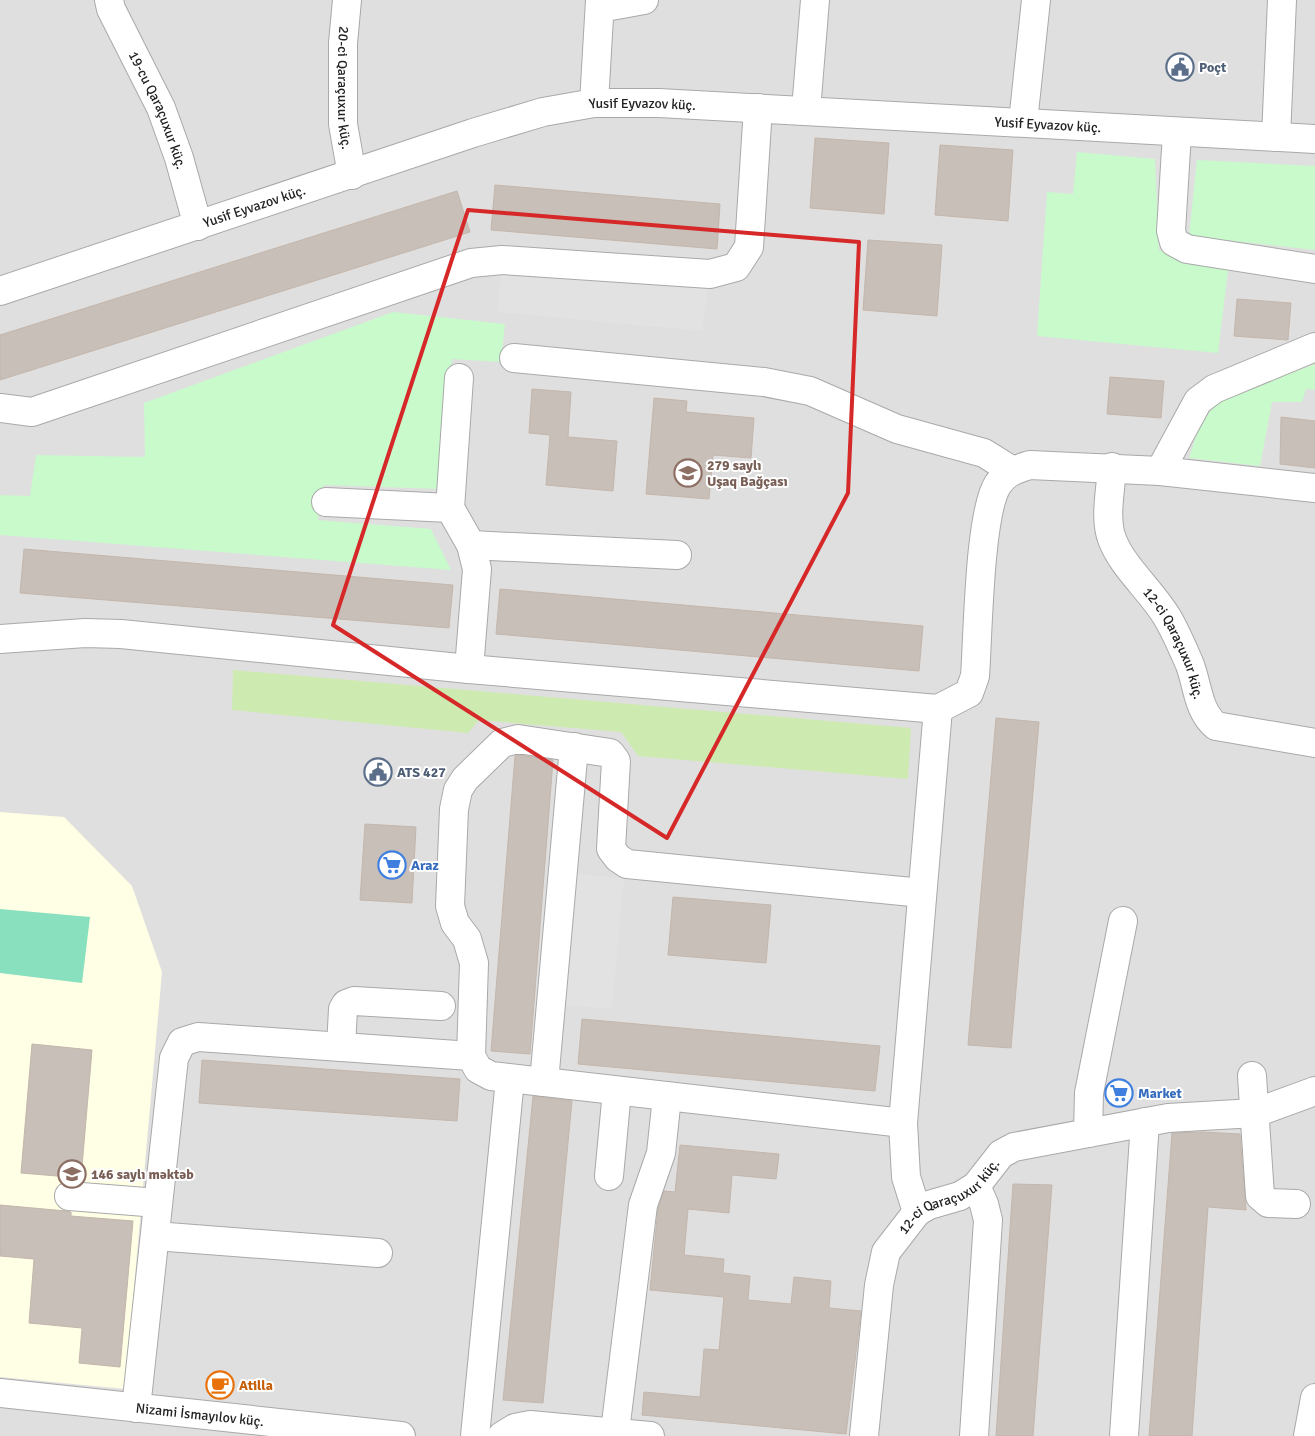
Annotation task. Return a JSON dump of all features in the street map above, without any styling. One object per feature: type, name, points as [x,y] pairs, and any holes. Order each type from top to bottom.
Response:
[{"type":"street","name":"19-cu Qaraçuxur küç.","points":[[109,0],[119,26],[161,108],[179,158],[198,226]]},
{"type":"street","name":"20-ci Qaraçuxur küç.","points":[[347,0],[343,43],[343,124],[352,175]]},
{"type":"street","points":[[594,103],[600,4],[644,0]]},
{"type":"street","points":[[806,110],[815,0]]},
{"type":"street","points":[[1023,122],[1036,0]]},
{"type":"street","points":[[1276,137],[1282,0]]},
{"type":"street","name":"Yusif Eyvazov küç.","points":[[0,291],[473,133],[543,112],[594,103],[659,103],[806,110],[1315,139]]},
{"type":"street","points":[[0,408],[32,412],[471,263],[502,260],[710,274],[736,267],[749,247],[758,108]]},
{"type":"street","points":[[1177,132],[1171,231],[1174,242],[1186,249],[1315,269]]},
{"type":"street","points":[[1160,471],[1198,401],[1234,379],[1315,347]]},
{"type":"street","points":[[514,358],[764,382],[810,391],[913,435],[984,453],[1011,470]]},
{"type":"street","points":[[459,378],[450,508],[471,545],[477,569],[469,669]]},
{"type":"street","points":[[0,639],[85,633],[122,634],[469,669],[938,709],[969,693],[976,676],[984,550],[990,503],[998,484],[1011,470],[1030,465],[1112,467],[1315,488]]},
{"type":"street","name":"12-ci Qaraçuxur küç.","points":[[1112,467],[1108,525],[1112,539],[1120,554],[1167,616],[1190,666],[1202,707],[1208,719],[1216,726],[1315,744]]},
{"type":"street","points":[[326,502],[450,508]]},
{"type":"street","points":[[471,545],[677,555]]},
{"type":"street","points":[[917,1212],[906,1177],[903,1123],[938,709]]},
{"type":"street","points":[[903,1123],[491,1076],[478,1069],[471,1056],[474,963],[467,939],[455,923],[450,906],[454,809],[458,790],[465,779],[502,743],[518,739],[610,752],[616,761],[611,849],[618,858],[627,864],[922,892]]},
{"type":"street","points":[[544,1082],[574,747]]},
{"type":"street","points":[[1088,1133],[1089,1093],[1123,921]]},
{"type":"street","points":[[341,1047],[343,1010],[346,1004],[354,1001],[440,1006]]},
{"type":"street","points":[[136,1408],[174,1058],[182,1042],[198,1037],[471,1056]]},
{"type":"street","points":[[1252,1076],[1260,1196],[1268,1203],[1296,1204]]},
{"type":"street","points":[[475,1436],[510,1078]]},
{"type":"street","points":[[609,1176],[617,1091]]},
{"type":"street","name":"12-ci Qaraçuxur küç.","points":[[864,1436],[879,1285],[886,1252],[917,1212],[929,1205],[960,1196],[976,1186],[993,1162],[1008,1150],[1145,1122],[1255,1113],[1315,1091]]},
{"type":"street","points":[[615,1431],[643,1205],[661,1153],[667,1097]]},
{"type":"street","points":[[1124,1436],[1145,1122]]},
{"type":"street","points":[[974,1436],[988,1220],[984,1204],[976,1186]]},
{"type":"street","points":[[68,1196],[158,1203]]},
{"type":"street","points":[[155,1236],[378,1253]]},
{"type":"street","name":"Nizami İsmayılov küç.","points":[[0,1393],[401,1436]]},
{"type":"street","points":[[1308,1436],[1315,1398]]},
{"type":"street","points":[[502,1436],[515,1428],[530,1425],[615,1431],[650,1436]]},
{"type":"highlighted area","points":[[468,210],[859,242],[848,493],[667,838],[333,625]]},
{"type":"shaded area","points":[[0,0],[1315,0],[1315,1436],[0,1436]]},
{"type":"shaded area","points":[[502,260],[710,274],[702,331],[497,312]]},
{"type":"shaded area","name":"146 saylı məktəb","points":[[0,812],[64,817],[132,886],[162,972],[125,1389],[0,1377]]},
{"type":"shaded area","points":[[564,873],[624,878],[612,1009],[553,1004]]},
{"type":"green space","points":[[1077,152],[1155,159],[1159,250],[1228,270],[1218,353],[1037,336],[1047,192],[1073,194]]},
{"type":"green space","points":[[1197,160],[1315,166],[1315,250],[1189,236]]},
{"type":"green space","points":[[393,312],[505,324],[501,362],[452,359],[440,489],[324,485],[318,520],[431,529],[451,570],[0,535],[0,495],[30,496],[36,455],[145,457],[144,403]]},
{"type":"green space","points":[[1315,364],[1315,390],[1306,389],[1302,402],[1272,402],[1260,466],[1189,458],[1201,421],[1221,400]]},
{"type":"green space","points":[[233,670],[911,728],[908,779],[638,756],[621,732],[479,720],[468,733],[232,710]]},
{"type":"green space","points":[[0,909],[90,917],[82,983],[0,973]]},
{"type":"building","points":[[815,138],[889,143],[884,214],[810,208]]},
{"type":"building","points":[[940,145],[1013,150],[1008,221],[935,215]]},
{"type":"building","points":[[495,185],[720,204],[717,249],[491,230]]},
{"type":"building","points":[[457,191],[470,232],[0,380],[0,335]]},
{"type":"building","points":[[868,240],[942,245],[937,316],[863,310]]},
{"type":"building","points":[[1237,299],[1291,303],[1288,340],[1234,336]]},
{"type":"building","points":[[1110,377],[1164,381],[1161,418],[1107,414]]},
{"type":"building","points":[[532,389],[571,392],[568,437],[617,441],[613,491],[546,485],[550,435],[529,433]]},
{"type":"building","points":[[654,398],[687,401],[686,412],[754,418],[751,458],[713,455],[709,499],[646,494]]},
{"type":"building","points":[[1281,417],[1315,421],[1315,468],[1280,464]]},
{"type":"building","points":[[24,549],[453,585],[449,628],[20,593]]},
{"type":"building","points":[[500,589],[923,626],[919,671],[496,634]]},
{"type":"building","points":[[996,718],[1039,722],[1011,1048],[968,1045]]},
{"type":"building","points":[[515,756],[553,760],[530,1054],[491,1051]]},
{"type":"building","points":[[365,824],[416,827],[412,903],[360,900]]},
{"type":"building","points":[[673,897],[771,905],[766,963],[668,955]]},
{"type":"building","points":[[582,1019],[880,1046],[875,1091],[578,1064]]},
{"type":"building","points":[[32,1044],[92,1050],[81,1178],[21,1173]]},
{"type":"building","points":[[202,1060],[460,1079],[457,1121],[199,1103]]},
{"type":"building","points":[[533,1096],[572,1101],[543,1403],[503,1400]]},
{"type":"building","points":[[1172,1133],[1240,1134],[1246,1210],[1208,1207],[1192,1436],[1149,1436]]},
{"type":"building","points":[[680,1145],[779,1154],[776,1179],[732,1175],[729,1213],[688,1209],[684,1255],[724,1259],[723,1273],[750,1276],[748,1300],[791,1304],[794,1277],[831,1281],[829,1308],[861,1311],[846,1434],[642,1415],[644,1392],[700,1397],[704,1349],[719,1350],[724,1297],[650,1290],[658,1209],[664,1191],[675,1192]]},
{"type":"building","points":[[1013,1184],[1052,1185],[1033,1436],[996,1436]]},
{"type":"building","points":[[0,1205],[66,1211],[71,1212],[71,1216],[133,1221],[120,1367],[79,1363],[82,1328],[29,1323],[34,1259],[0,1256]]},
{"type":"place","name":"Poçt","points":[[1180,67]]},
{"type":"place","name":"279 saylı Uşaq Bağçası","points":[[688,473]]},
{"type":"place","name":"ATS 427","points":[[378,772]]},
{"type":"place","name":"Araz","points":[[392,865]]},
{"type":"place","name":"Market","points":[[1119,1093]]},
{"type":"place","name":"146 saylı məktəb","points":[[72,1174]]},
{"type":"place","name":"Atilla","points":[[220,1385]]}]
